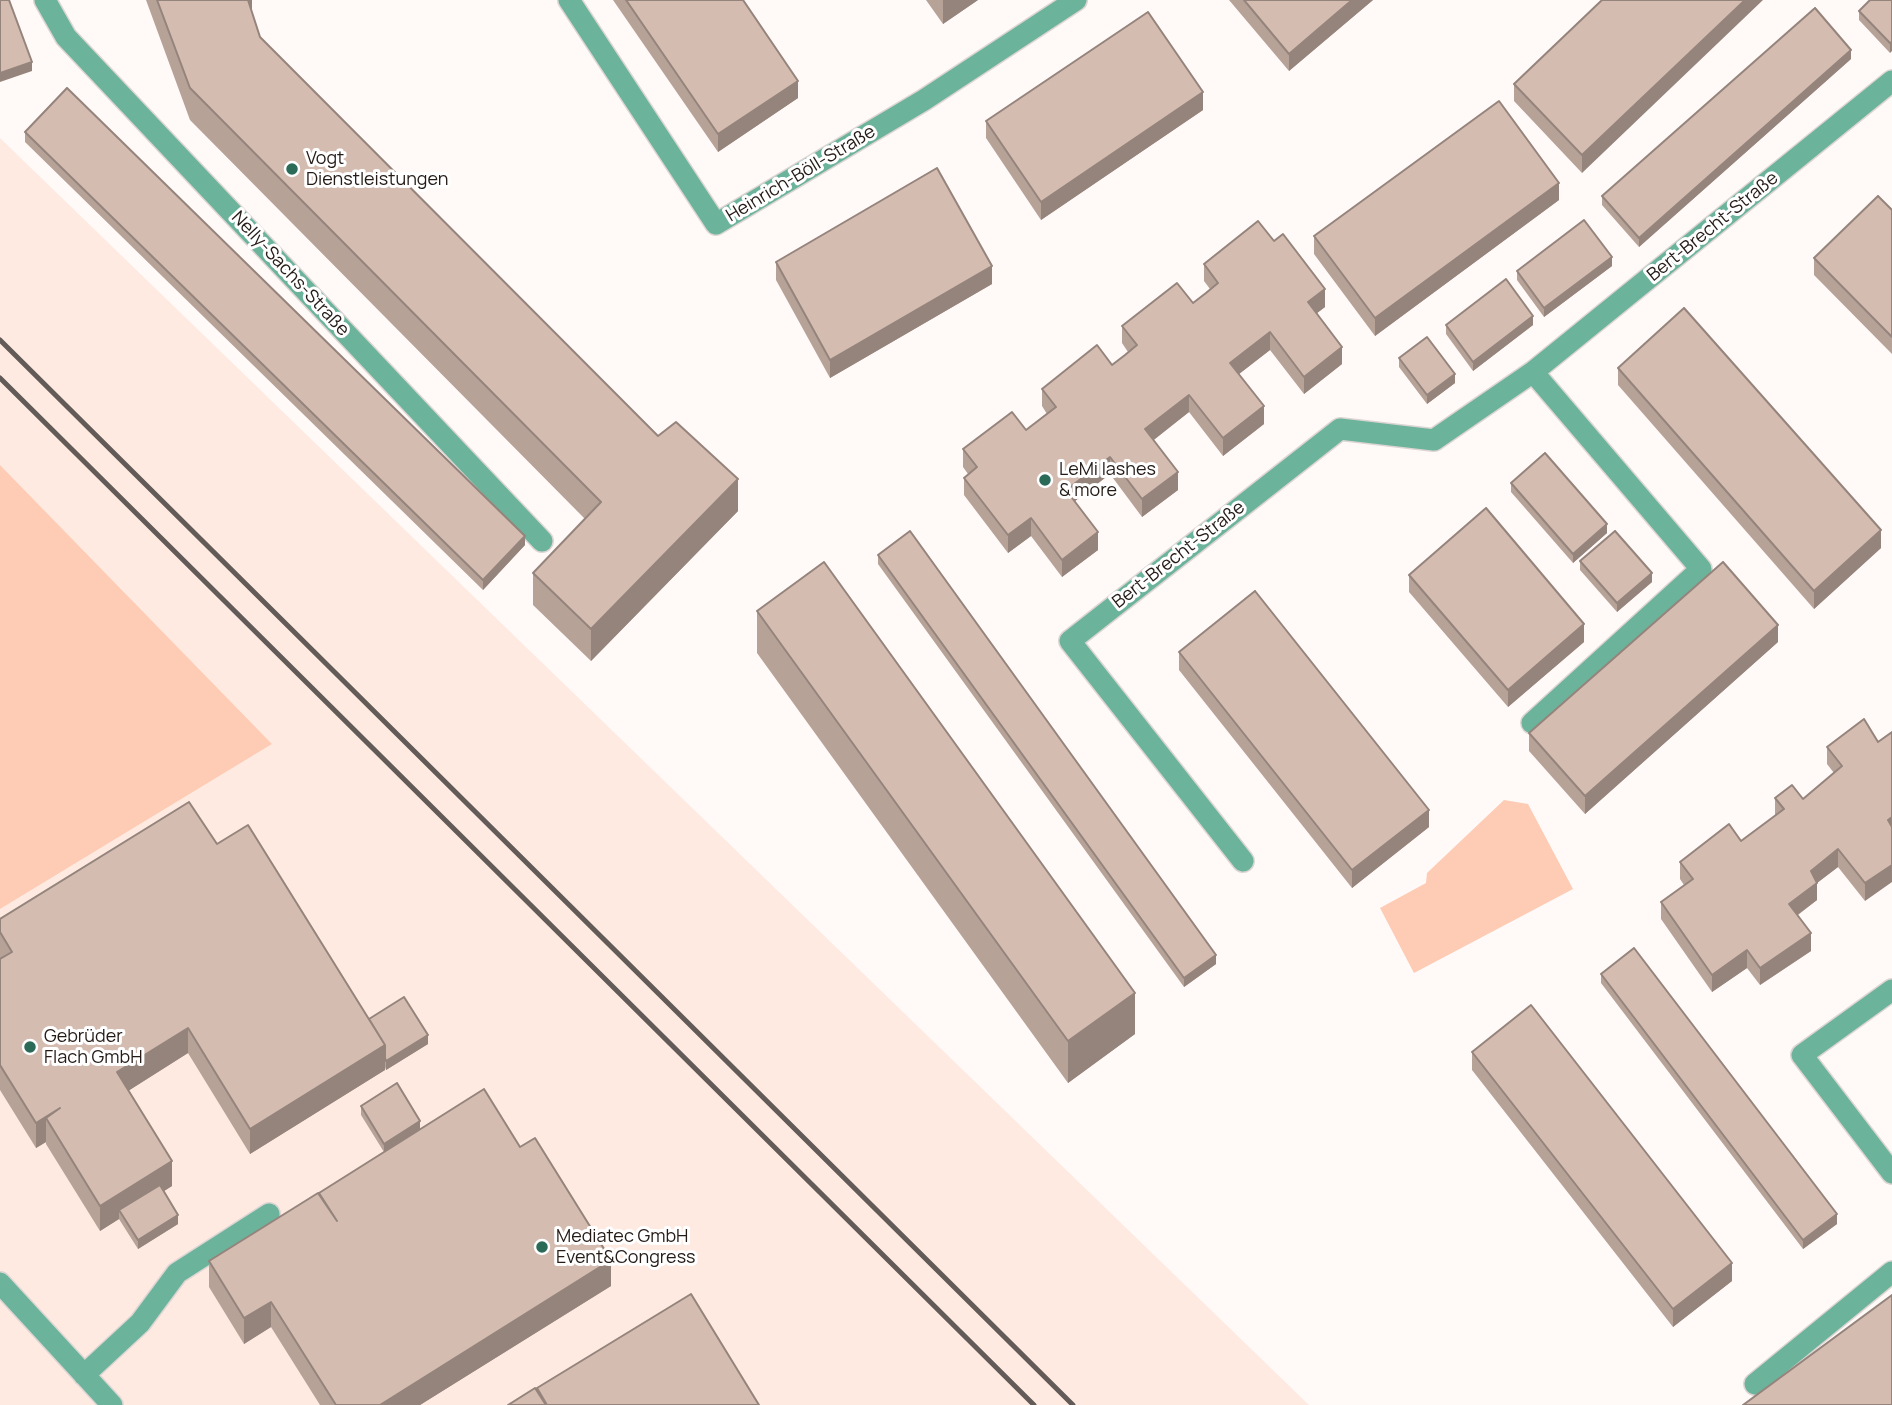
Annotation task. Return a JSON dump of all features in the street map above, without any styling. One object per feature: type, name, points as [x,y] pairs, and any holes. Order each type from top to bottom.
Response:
[{"type":"street","name":"Nelly-Sachs-Straße","points":[[46,0],[66,37],[542,541]]},
{"type":"street","name":"Heinrich-Böll-Straße","points":[[569,0],[716,225],[924,100],[1076,0]]},
{"type":"street","name":"Bert-Brecht-Straße","points":[[1243,861],[1070,640],[1340,429],[1434,440],[1533,372],[1892,81]]},
{"type":"street","points":[[1532,723],[1701,569],[1533,372]]},
{"type":"street","points":[[1892,990],[1802,1055],[1892,1173]]},
{"type":"street","points":[[84,1375],[140,1323],[177,1273],[269,1214]]},
{"type":"street","points":[[1755,1384],[1892,1272]]},
{"type":"street","points":[[0,1283],[84,1375],[104,1402]]},
{"type":"shaded area","points":[[0,138],[1309,1405],[0,1405],[0,909],[272,744],[0,465]]},
{"type":"shaded area","points":[[0,465],[272,744],[0,909]]},
{"type":"shaded area","points":[[1504,800],[1528,804],[1573,889],[1414,973],[1380,908],[1426,883],[1427,873]]},
{"type":"building","points":[[0,0],[9,0],[32,62],[0,73]]},
{"type":"building","points":[[157,0],[248,0],[260,37],[658,436],[676,422],[738,479],[591,629],[533,573],[601,502],[190,88]]},
{"type":"building","points":[[626,0],[743,0],[798,81],[718,134]]},
{"type":"building","points":[[1244,0],[1352,0],[1289,54]]},
{"type":"building","points":[[1602,0],[1745,0],[1582,155],[1514,84]]},
{"type":"building","points":[[1870,0],[1892,0],[1890,43],[1859,11]]},
{"type":"building","points":[[1815,8],[1851,50],[1639,238],[1602,196]]},
{"type":"building","points":[[1148,12],[1203,92],[1041,202],[986,121]]},
{"type":"building","points":[[67,88],[525,536],[483,580],[25,132]]},
{"type":"building","points":[[1499,101],[1559,183],[1375,318],[1314,236]]},
{"type":"building","points":[[937,168],[992,266],[830,360],[776,262]]},
{"type":"building","points":[[1878,196],[1892,210],[1892,337],[1814,258]]},
{"type":"building","points":[[1584,220],[1612,257],[1544,308],[1517,271]]},
{"type":"building","points":[[1258,221],[1274,241],[1283,234],[1325,289],[1308,302],[1342,347],[1304,377],[1270,332],[1230,363],[1264,406],[1223,438],[1189,395],[1145,429],[1178,472],[1142,499],[1110,457],[1066,490],[1098,532],[1062,560],[1031,518],[1008,535],[964,478],[977,467],[963,449],[1012,412],[1026,430],[1056,407],[1042,389],[1097,345],[1112,365],[1125,355],[1137,345],[1122,326],[1177,283],[1193,303],[1206,293],[1218,283],[1204,264]]},
{"type":"building","points":[[1506,279],[1533,316],[1473,362],[1446,325]]},
{"type":"building","points":[[1684,308],[1881,530],[1814,591],[1618,368]]},
{"type":"building","points":[[1427,337],[1455,374],[1427,395],[1399,358]]},
{"type":"building","points":[[1545,453],[1607,524],[1573,554],[1511,483]]},
{"type":"building","points":[[1486,508],[1584,624],[1508,690],[1409,575]]},
{"type":"building","points":[[910,531],[1216,955],[1184,978],[878,555]]},
{"type":"building","points":[[1615,531],[1652,573],[1617,603],[1580,561]]},
{"type":"building","points":[[824,562],[1135,993],[1068,1041],[757,611]]},
{"type":"building","points":[[1723,562],[1778,625],[1585,796],[1529,733]]},
{"type":"building","points":[[1255,591],[1429,810],[1352,870],[1179,652]]},
{"type":"building","points":[[1864,719],[1878,742],[1892,732],[1892,817],[1888,820],[1892,827],[1892,865],[1865,883],[1838,849],[1811,871],[1817,883],[1789,904],[1811,933],[1760,968],[1747,950],[1712,975],[1661,902],[1693,879],[1680,862],[1729,824],[1741,841],[1784,809],[1775,798],[1792,785],[1803,799],[1842,766],[1827,747]]},
{"type":"building","points":[[189,802],[217,844],[248,825],[385,1045],[250,1129],[188,1028],[117,1072],[172,1161],[100,1206],[46,1118],[60,1108],[36,1123],[0,1065],[0,959],[12,952],[0,932],[0,919]]},
{"type":"building","points":[[1634,948],[1837,1214],[1803,1240],[1601,974]]},
{"type":"building","points":[[404,997],[428,1035],[386,1061],[385,1045],[369,1019]]},
{"type":"building","points":[[1531,1005],[1732,1263],[1673,1309],[1472,1052]]},
{"type":"building","points":[[397,1083],[420,1121],[384,1144],[361,1106]]},
{"type":"building","points":[[484,1089],[520,1147],[535,1138],[611,1260],[380,1405],[336,1405],[271,1302],[244,1318],[209,1261],[318,1193],[337,1221],[319,1193]]},
{"type":"building","points":[[160,1185],[178,1215],[138,1240],[119,1210]]},
{"type":"building","points":[[691,1294],[759,1405],[547,1405],[537,1388]]},
{"type":"building","points":[[1892,1295],[1892,1405],[1743,1405]]},
{"type":"building","points":[[535,1388],[546,1405],[508,1405]]},
{"type":"railway","points":[[0,340],[1073,1405]]},
{"type":"railway","points":[[0,378],[1034,1405]]},
{"type":"place","name":"Vogt Dienstleistungen","points":[[292,169]]},
{"type":"place","name":"LeMi lashes & more","points":[[1045,480]]},
{"type":"place","name":"Gebrüder Flach GmbH","points":[[30,1047]]},
{"type":"place","name":"Mediatec GmbH Event&Congress","points":[[542,1247]]}]
